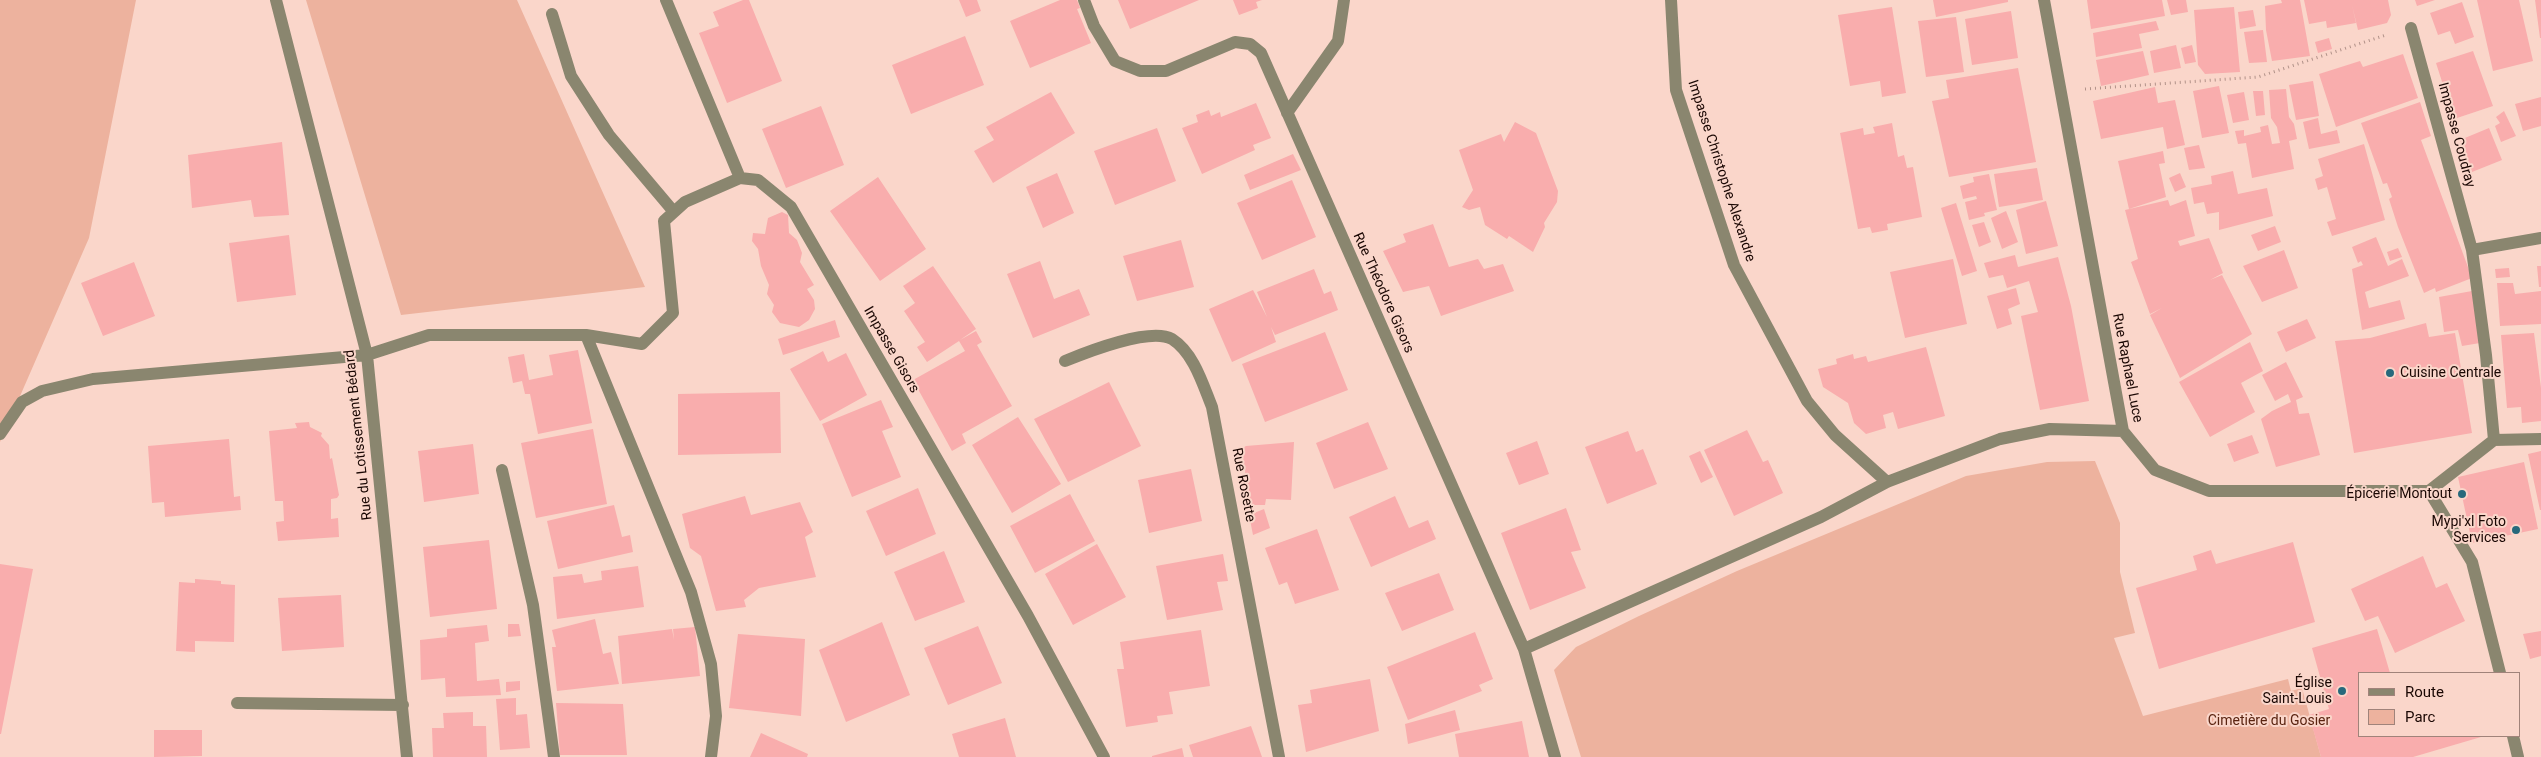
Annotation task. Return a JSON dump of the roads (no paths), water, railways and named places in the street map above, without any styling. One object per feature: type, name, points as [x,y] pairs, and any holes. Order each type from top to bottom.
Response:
[{"type":"street","name":"Rue du Lotissement Bédard","points":[[276,0],[368,356],[407,757]]},
{"type":"street","points":[[0,434],[22,402],[42,391],[92,379],[368,356],[429,335],[586,335],[642,344],[673,313],[664,221],[685,202],[740,178],[666,0]]},
{"type":"street","name":"Rue Théodore Gisors","points":[[1084,0],[1094,26],[1115,61],[1140,71],[1166,70],[1235,42],[1250,44],[1261,53],[1524,649],[1555,757]]},
{"type":"street","points":[[1287,113],[1338,40],[1344,0]]},
{"type":"street","name":"Impasse Christophe Alexandre","points":[[1672,0],[1676,90],[1734,265],[1807,401],[1835,435],[1887,482]]},
{"type":"street","name":"Rue Raphael Luce","points":[[2044,0],[2123,431],[2155,470],[2210,491],[2429,491]]},
{"type":"street","points":[[552,14],[571,76],[610,135],[674,212]]},
{"type":"street","name":"Impasse Coudray","points":[[2411,28],[2472,250],[2486,355],[2494,440]]},
{"type":"street","name":"Impasse Gisors","points":[[740,178],[758,180],[791,207],[1028,616],[1104,757]]},
{"type":"street","points":[[2472,250],[2541,238]]},
{"type":"street","points":[[586,335],[691,592],[711,664],[716,716],[711,757]]},
{"type":"street","name":"Rue Rosette","points":[[1065,360],[1116,342],[1148,337],[1170,338],[1184,350],[1201,379],[1212,407],[1279,757]]},
{"type":"street","points":[[1524,649],[1821,517],[1887,482],[2000,439],[2050,429],[2123,431]]},
{"type":"street","points":[[2500,672],[2472,562],[2429,491],[2494,440],[2541,439]]},
{"type":"street","points":[[502,470],[533,605],[554,757]]},
{"type":"street","points":[[237,703],[403,705]]},
{"type":"street","points":[[2513,737],[2518,757]]},
{"type":"place","name":"Cuisine Centrale","points":[[2390,373]]},
{"type":"place","name":"Épicerie Montout","points":[[2462,494]]},
{"type":"place","name":"Mypi'xl Foto Services","points":[[2516,530]]},
{"type":"place","name":"Église Saint-Louis","points":[[2342,691]]},
{"type":"park label","name":"Cimetière du Gosier","points":[[2269,721]]}]
